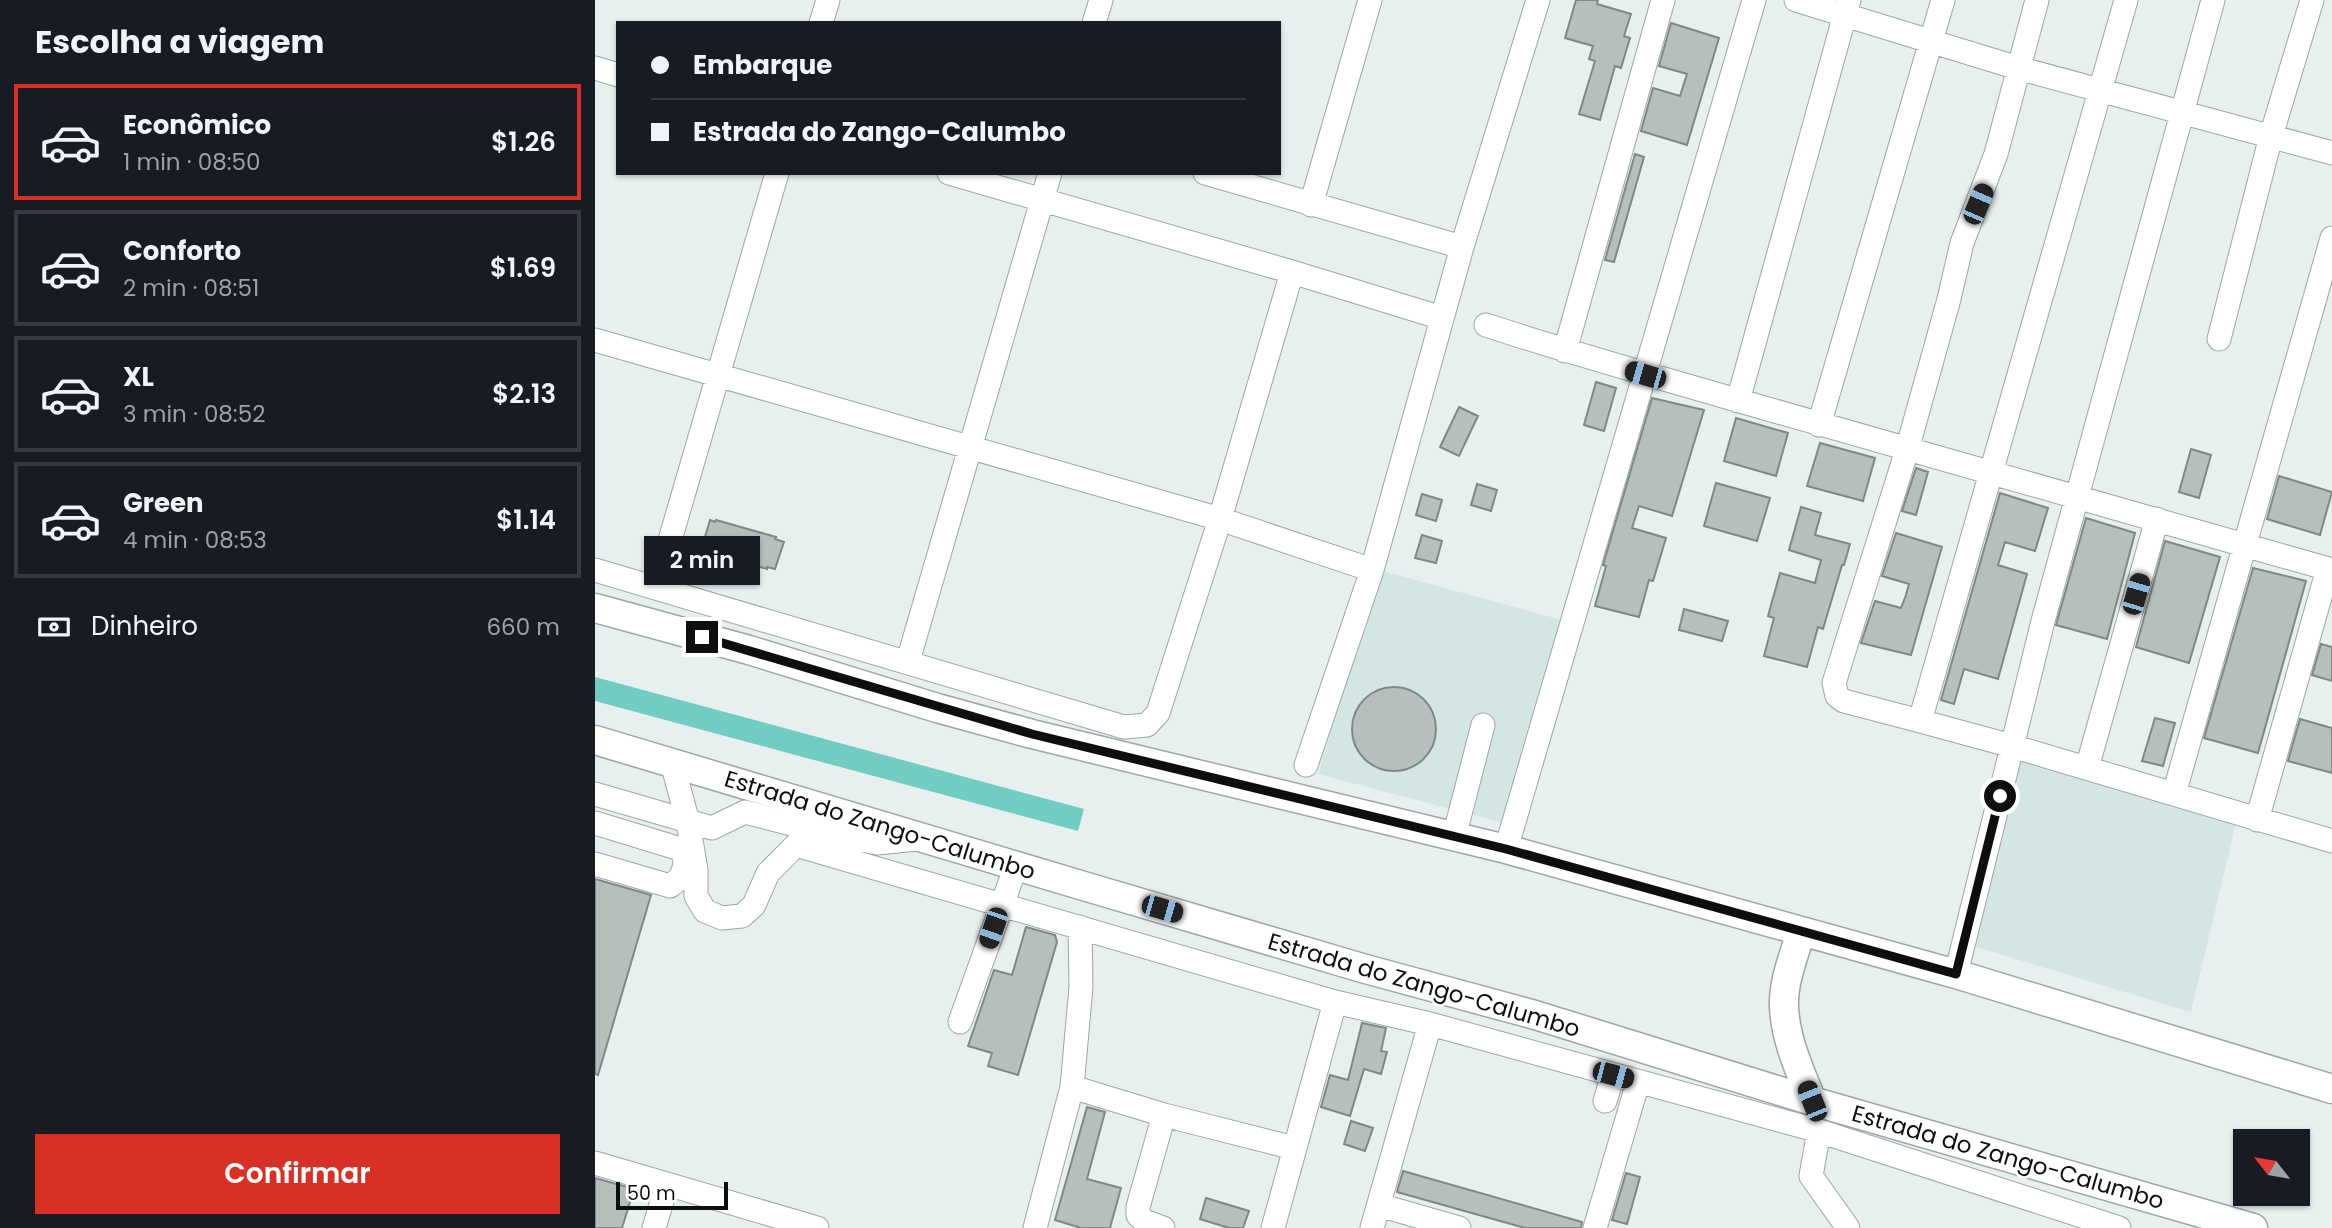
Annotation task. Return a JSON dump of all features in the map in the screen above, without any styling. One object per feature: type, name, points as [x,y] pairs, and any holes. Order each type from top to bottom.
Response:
[{"type":"main road","points":[[595,608],[1032,734],[1506,849],[1956,974],[2332,1089]]},
{"type":"main road","name":"Estrada do Zango-Calumbo","points":[[595,740],[1362,968],[1535,1015],[1812,1101],[2253,1228]]},
{"type":"main road","points":[[1801,932],[1791,964],[1784,1004],[1791,1044],[1812,1101]]},
{"type":"street","points":[[822,21],[828,0]]},
{"type":"street","points":[[1095,21],[1101,0]]},
{"type":"street","points":[[1311,205],[1370,0]]},
{"type":"street","points":[[1565,351],[1663,0]]},
{"type":"street","points":[[1506,849],[1574,625],[1754,0]]},
{"type":"street","points":[[1796,0],[1847,7],[1932,41],[2018,68],[2332,153]]},
{"type":"street","points":[[1819,425],[1943,0]]},
{"type":"street","points":[[2037,0],[1996,154],[1962,243],[1907,450],[1834,683],[1837,696],[1844,701],[2012,746],[2332,841]]},
{"type":"street","points":[[1920,721],[2126,0]]},
{"type":"street","points":[[1956,974],[2077,496],[2213,0]]},
{"type":"street","points":[[2219,339],[2271,136],[2312,0]]},
{"type":"street","points":[[1306,765],[1372,570],[1462,247],[1536,1]]},
{"type":"street","points":[[1738,401],[1847,7]]},
{"type":"street","points":[[595,68],[616,74]]},
{"type":"street","points":[[656,589],[776,175]]},
{"type":"street","points":[[956,175],[1442,318]]},
{"type":"street","points":[[908,661],[1049,175]]},
{"type":"street","points":[[1212,175],[1462,247]]},
{"type":"street","points":[[2174,794],[2332,238]]},
{"type":"street","points":[[595,570],[1125,727],[1147,725],[1158,713],[1220,519],[1292,272]]},
{"type":"street","points":[[1486,325],[1645,375],[2330,570],[2257,820]]},
{"type":"street","points":[[595,340],[1220,519],[1372,570]]},
{"type":"street","points":[[2087,768],[2157,519]]},
{"type":"street","points":[[1454,837],[1483,725]]},
{"type":"street","points":[[672,763],[688,822],[696,870],[696,896],[705,911],[722,918],[742,916],[754,905],[768,873],[796,845],[833,835]]},
{"type":"street","points":[[595,794],[712,828],[745,812],[877,844],[924,838]]},
{"type":"street","points":[[595,823],[677,848],[685,855],[685,866],[681,879],[670,886],[595,864]]},
{"type":"street","points":[[796,845],[1335,1002],[1435,1026],[1819,1131],[2113,1227]]},
{"type":"street","points":[[960,1022],[1016,866]]},
{"type":"street","points":[[1035,1228],[1072,1087],[1081,987],[1080,927]]},
{"type":"street","points":[[1273,1228],[1335,1002]]},
{"type":"street","points":[[1434,1052],[1435,1026]]},
{"type":"street","points":[[1372,1228],[1435,1026]]},
{"type":"street","points":[[1605,1101],[1613,1075]]},
{"type":"street","points":[[1595,1228],[1639,1082]]},
{"type":"street","points":[[1072,1087],[1164,1115],[1294,1149]]},
{"type":"street","points":[[1163,1228],[1144,1221],[1138,1215],[1164,1115]]},
{"type":"street","points":[[1819,1131],[1811,1175],[1848,1228]]},
{"type":"street","points":[[595,1163],[817,1228]]},
{"type":"street","points":[[654,1228],[667,1184]]},
{"type":"street","points":[[1379,1205],[1459,1228]]},
{"type":"shaded area","points":[[1379,570],[1562,620],[1507,824],[1318,774]]},
{"type":"shaded area","points":[[2013,755],[2237,819],[2191,1012],[1966,944]]},
{"type":"water","points":[[595,677],[1084,809],[1078,831],[595,701]]},
{"type":"building","points":[[1576,0],[1598,0],[1597,4],[1631,14],[1624,36],[1630,38],[1621,68],[1615,66],[1600,120],[1579,114],[1595,61],[1589,59],[1593,46],[1565,38]]},
{"type":"building","points":[[1671,23],[1719,38],[1687,145],[1641,131],[1653,88],[1680,96],[1687,74],[1659,66]]},
{"type":"building","points":[[1635,154],[1644,157],[1614,262],[1605,260]]},
{"type":"building","points":[[1596,382],[1616,388],[1604,431],[1584,425]]},
{"type":"building","points":[[1652,398],[1704,410],[1672,516],[1639,506],[1632,528],[1666,538],[1653,581],[1649,580],[1639,617],[1595,606],[1606,566],[1603,565]]},
{"type":"building","points":[[1459,407],[1478,416],[1459,456],[1440,447]]},
{"type":"building","points":[[1736,418],[1788,433],[1776,476],[1724,461]]},
{"type":"building","points":[[1820,443],[1875,458],[1863,501],[1807,486]]},
{"type":"building","points":[[2191,449],[2211,455],[2199,498],[2179,492]]},
{"type":"building","points":[[1916,468],[1928,472],[1916,515],[1902,511]]},
{"type":"building","points":[[2279,476],[2332,492],[2320,535],[2267,519]]},
{"type":"building","points":[[1716,483],[1770,498],[1757,541],[1704,526]]},
{"type":"building","points":[[1477,484],[1497,490],[1491,511],[1471,505]]},
{"type":"building","points":[[2000,493],[2048,508],[2035,551],[2005,542],[1998,565],[2027,574],[1998,679],[1964,669],[1954,704],[1941,700]]},
{"type":"building","points":[[1422,494],[1442,500],[1436,521],[1416,515]]},
{"type":"building","points":[[1801,507],[1821,513],[1815,535],[1850,544],[1823,629],[1818,627],[1807,667],[1764,656],[1774,618],[1768,616],[1780,573],[1815,583],[1821,560],[1789,550]]},
{"type":"building","points":[[2086,518],[2135,533],[2107,639],[2056,625]]},
{"type":"building","points":[[710,520],[776,537],[775,539],[784,542],[775,569],[707,551],[702,547]]},
{"type":"building","points":[[1896,533],[1942,547],[1911,655],[1861,643],[1875,601],[1901,608],[1906,595],[1909,584],[1882,576]]},
{"type":"building","points":[[1422,535],[1442,541],[1436,563],[1415,558]]},
{"type":"building","points":[[2165,541],[2220,557],[2189,663],[2136,647]]},
{"type":"building","points":[[2253,568],[2306,581],[2258,753],[2204,738]]},
{"type":"building","points":[[1684,609],[1728,621],[1722,641],[1679,630]]},
{"type":"building","points":[[2321,644],[2332,647],[2332,681],[2312,675]]},
{"type":"building","points":[[1394,687],[1410,690],[1424,699],[1433,713],[1436,729],[1433,745],[1424,759],[1410,768],[1394,771],[1378,768],[1364,759],[1355,745],[1352,729],[1355,713],[1364,699],[1378,690]]},
{"type":"building","points":[[2155,718],[2175,723],[2163,766],[2142,761]]},
{"type":"building","points":[[2300,719],[2332,728],[2332,773],[2288,761]]},
{"type":"building","points":[[595,879],[651,895],[598,1075],[595,1074]]},
{"type":"building","points":[[1026,927],[1055,935],[1057,942],[1018,1075],[988,1066],[992,1053],[968,1046],[994,970],[1012,975]]},
{"type":"building","points":[[1362,1023],[1386,1028],[1381,1051],[1387,1052],[1381,1074],[1364,1069],[1350,1116],[1321,1107],[1330,1075],[1348,1080]]},
{"type":"building","points":[[1087,1107],[1105,1112],[1087,1179],[1121,1188],[1110,1228],[1081,1228],[1055,1220]]},
{"type":"building","points":[[1351,1121],[1373,1128],[1365,1151],[1344,1144]]},
{"type":"building","points":[[1403,1171],[1582,1222],[1581,1228],[1525,1228],[1397,1192]]},
{"type":"building","points":[[1626,1173],[1640,1177],[1627,1224],[1612,1220]]},
{"type":"building","points":[[595,1178],[634,1189],[622,1228],[595,1228]]},
{"type":"building","points":[[1206,1198],[1249,1211],[1243,1228],[1229,1228],[1200,1219]]},
{"type":"route","points":[[702,637],[1032,734],[1506,849],[1956,974],[2000,796]]}]
